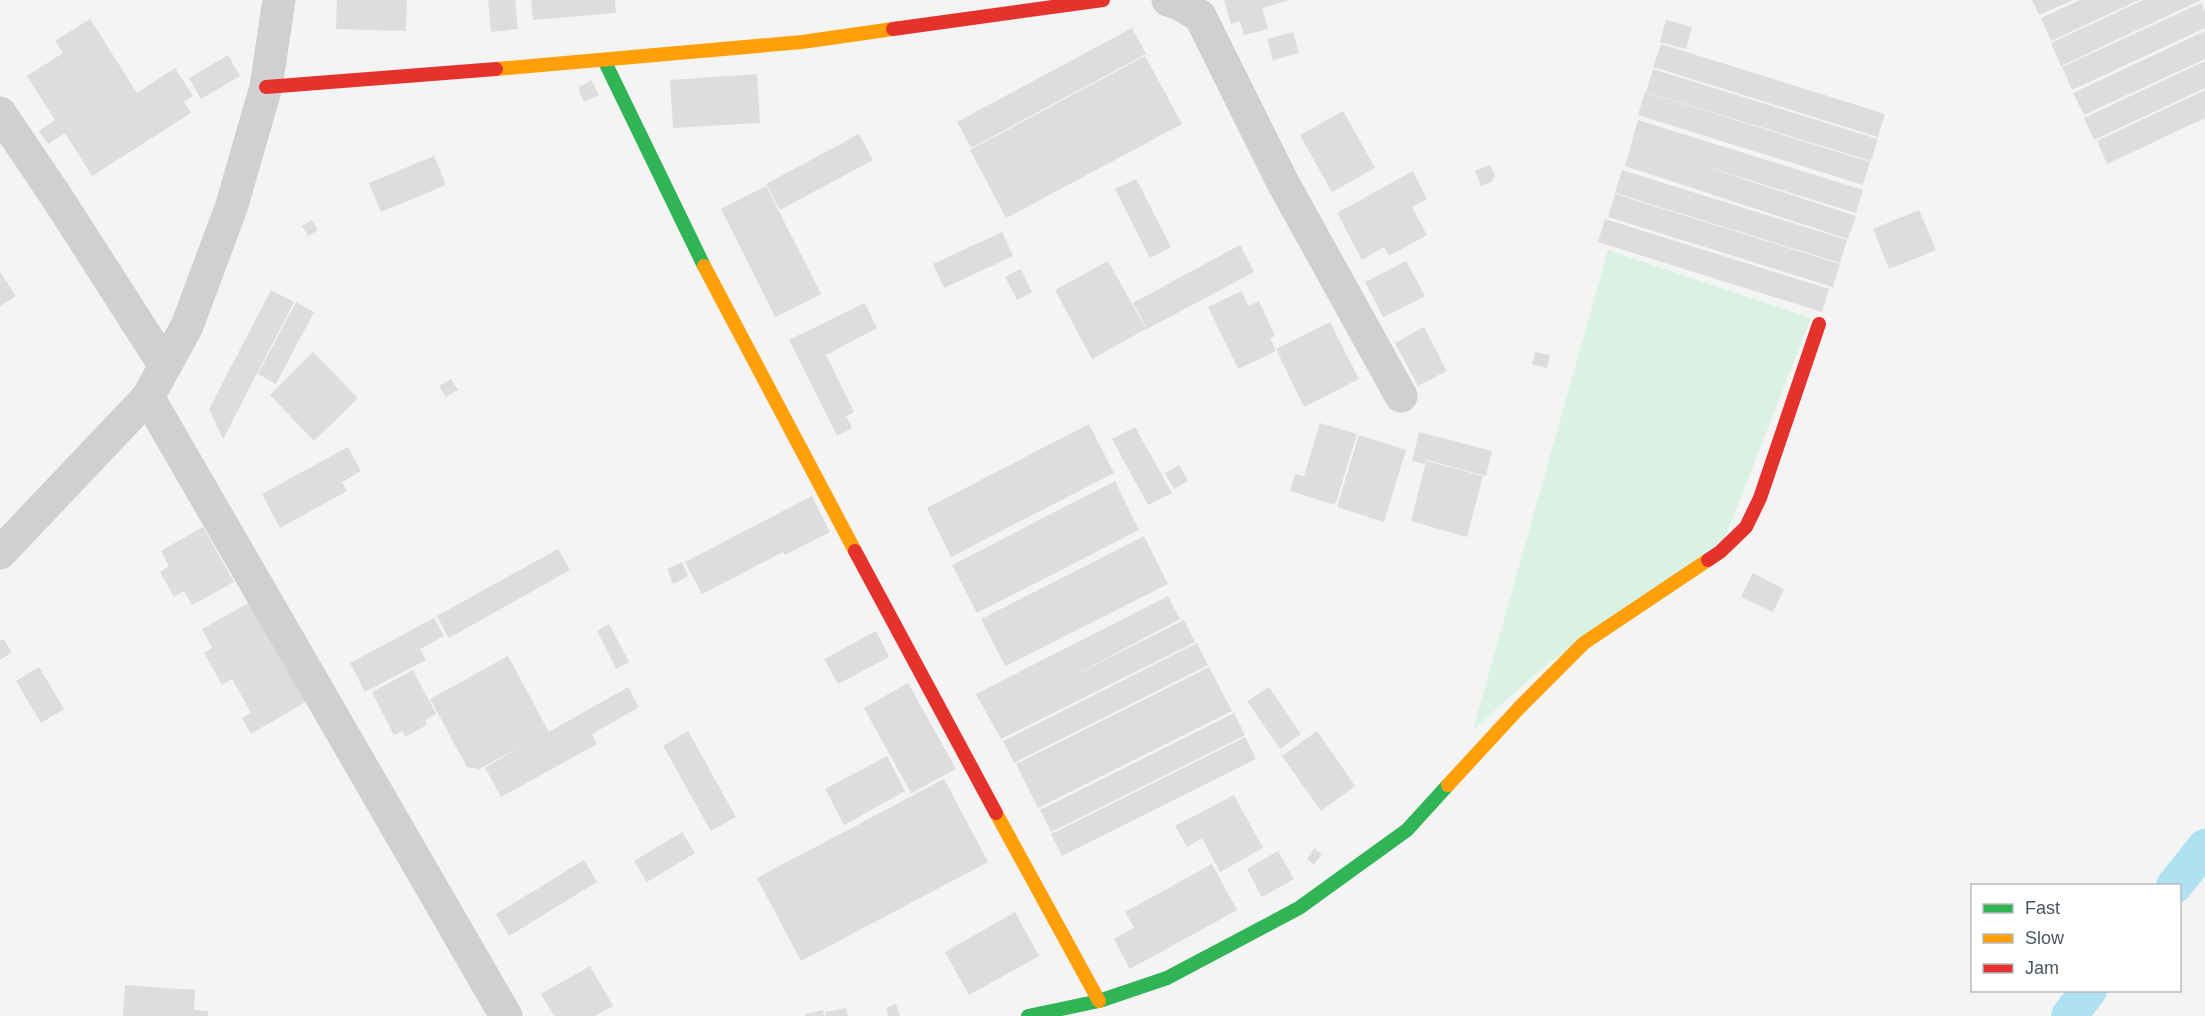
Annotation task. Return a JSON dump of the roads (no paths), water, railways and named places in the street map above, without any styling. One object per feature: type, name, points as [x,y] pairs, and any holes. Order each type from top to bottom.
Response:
[{"type":"street","points":[[0,553],[148,397],[187,326],[231,208],[266,87],[279,0]]},
{"type":"street","points":[[266,87],[802,42],[1103,0]]},
{"type":"street","points":[[1168,0],[1200,16],[1282,181],[1401,396]]},
{"type":"street","points":[[604,60],[696,251],[957,743],[1099,1001]]},
{"type":"street","points":[[0,113],[165,366]]},
{"type":"street","points":[[1028,1016],[1099,1001],[1167,978],[1299,908],[1407,830],[1519,708],[1584,643],[1720,552],[1746,526],[1760,498],[1819,324]]},
{"type":"street","points":[[148,397],[506,1016]]},
{"type":"waterway","points":[[2176,884],[2205,847]]},
{"type":"waterway","points":[[2069,1016],[2087,992]]}]
